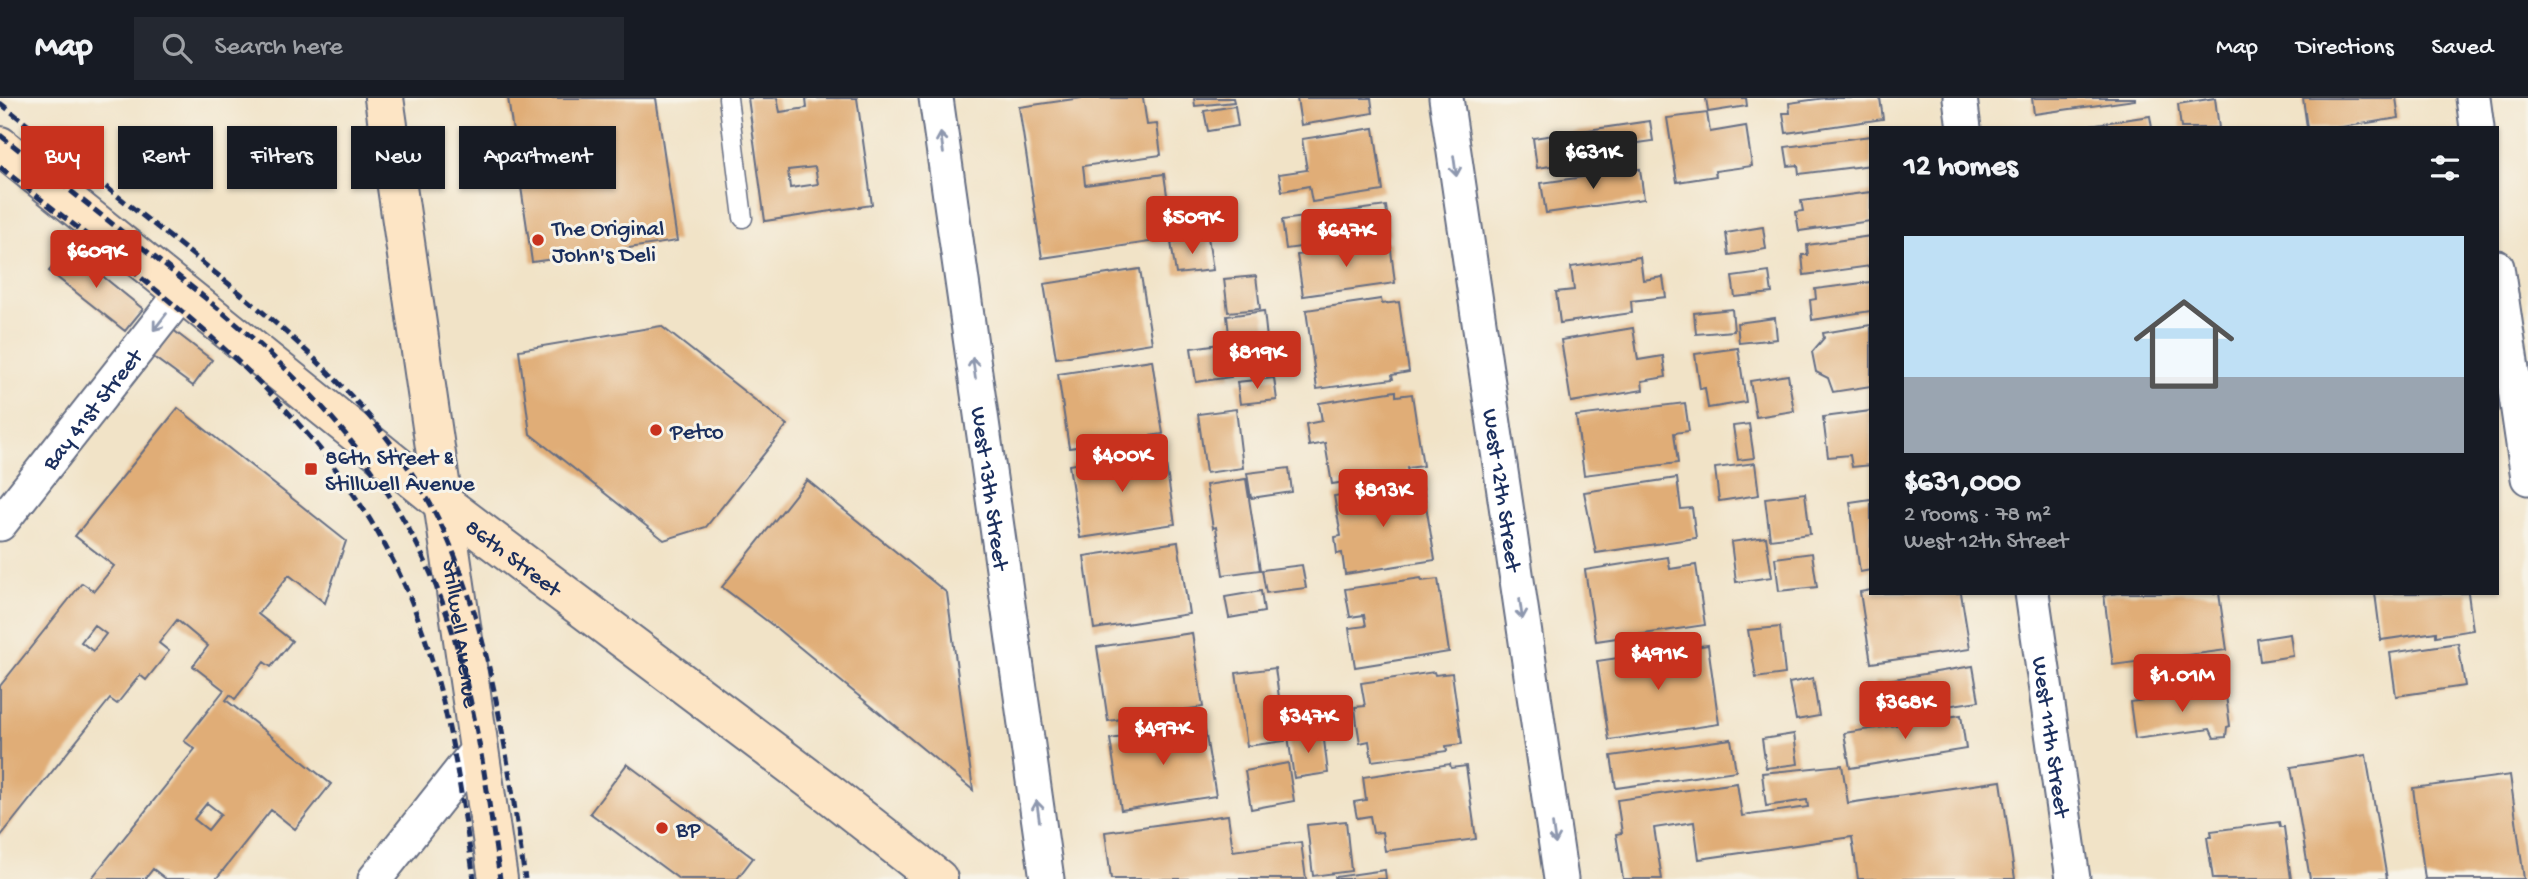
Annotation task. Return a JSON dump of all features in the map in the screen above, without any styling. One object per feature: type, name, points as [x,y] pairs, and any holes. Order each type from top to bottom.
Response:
[{"type":"main road","name":"Stillwell Avenue","points":[[384,98],[498,879]]},
{"type":"main road","name":"86th Street","points":[[0,146],[443,503],[920,873]]},
{"type":"street","name":"West 13th Street","points":[[936,98],[1048,879]]},
{"type":"street","name":"West 12th Street","points":[[1446,98],[1561,879]]},
{"type":"street","points":[[1960,98],[1964,126]]},
{"type":"street","points":[[2473,98],[2477,126]]},
{"type":"street","points":[[2499,281],[2528,478]]},
{"type":"street","name":"Bay 41st Street","points":[[0,524],[183,293]]},
{"type":"street","name":"West 11th Street","points":[[2032,595],[2073,879]]},
{"type":"street","points":[[375,879],[478,749]]},
{"type":"lane","points":[[728,98],[743,218]]},
{"type":"building","points":[[508,98],[656,98],[677,241],[532,262],[521,189],[616,189],[616,126],[512,126]]},
{"type":"building","points":[[748,98],[777,98],[780,112],[807,108],[806,98],[857,98],[872,205],[765,221]],"holes":[[[815,167],[818,184],[790,188],[788,170]]]},
{"type":"building","points":[[1081,98],[1143,98],[1147,125],[1157,124],[1161,155],[1083,166],[1085,185],[1164,174],[1168,202],[1158,204],[1163,240],[1042,258],[1019,107]]},
{"type":"building","points":[[1194,98],[1233,98],[1234,102],[1195,106]]},
{"type":"building","points":[[1297,98],[1371,98],[1373,113],[1301,125]]},
{"type":"building","points":[[1706,98],[1746,98],[1747,106],[1708,112]]},
{"type":"building","points":[[1825,98],[1880,98],[1883,119],[1786,133],[1783,113],[1790,113],[1789,103]]},
{"type":"building","points":[[2032,98],[2135,98],[2135,100],[2034,114]]},
{"type":"building","points":[[2215,98],[2219,126],[2181,126],[2178,104]]},
{"type":"building","points":[[2303,98],[2396,98],[2399,118],[2349,126],[2307,126]]},
{"type":"building","points":[[1235,106],[1238,126],[1208,131],[1204,111]]},
{"type":"building","points":[[1707,113],[1710,132],[1746,126],[1752,166],[1715,171],[1716,176],[1677,182],[1667,118]]},
{"type":"building","points":[[2150,116],[2152,126],[2083,126]]},
{"type":"building","points":[[1650,121],[1653,141],[1609,147],[1610,157],[1537,168],[1533,138]]},
{"type":"building","points":[[1374,128],[1383,191],[1312,202],[1309,186],[1282,191],[1279,174],[1307,170],[1302,139]]},
{"type":"building","points":[[1869,136],[1869,165],[1799,174],[1798,165],[1788,166],[1785,147]]},
{"type":"building","points":[[1640,169],[1644,199],[1546,213],[1541,183]]},
{"type":"building","points":[[1869,192],[1869,221],[1799,231],[1796,212],[1803,211],[1801,201]]},
{"type":"building","points":[[1386,206],[1390,235],[1286,249],[1282,220]]},
{"type":"building","points":[[1763,227],[1766,249],[1729,255],[1726,233]]},
{"type":"building","points":[[1869,236],[1869,266],[1804,275],[1802,255],[1808,255],[1807,245]]},
{"type":"building","points":[[1208,237],[1213,270],[1176,274],[1171,242]]},
{"type":"building","points":[[1390,242],[1395,283],[1303,296],[1297,255]]},
{"type":"building","points":[[68,248],[143,309],[125,331],[49,271]]},
{"type":"building","points":[[1640,257],[1643,280],[1663,277],[1666,297],[1631,301],[1632,313],[1560,323],[1556,292],[1574,290],[1571,267]]},
{"type":"building","points":[[1140,269],[1152,343],[1056,358],[1044,284]]},
{"type":"building","points":[[1769,272],[1772,293],[1735,297],[1732,277]]},
{"type":"building","points":[[1256,276],[1260,309],[1228,312],[1224,279]]},
{"type":"building","points":[[1869,282],[1869,311],[1812,320],[1810,300],[1816,299],[1815,289]]},
{"type":"building","points":[[1381,299],[1382,304],[1399,302],[1409,372],[1392,375],[1393,379],[1317,389],[1306,310]]},
{"type":"building","points":[[1732,309],[1734,331],[1696,334],[1694,313]]},
{"type":"building","points":[[1264,311],[1268,348],[1231,352],[1227,316]]},
{"type":"building","points":[[1775,318],[1777,339],[1739,343],[1737,323]]},
{"type":"building","points":[[1869,325],[1869,386],[1833,392],[1828,378],[1816,372],[1812,352],[1824,338],[1823,333]]},
{"type":"building","points":[[168,326],[212,360],[193,386],[148,353]]},
{"type":"building","name":"Petco","points":[[661,326],[787,425],[706,527],[664,540],[530,434],[519,350]]},
{"type":"building","points":[[1633,328],[1638,360],[1663,356],[1666,377],[1642,381],[1643,390],[1571,402],[1561,340]]},
{"type":"building","points":[[1227,343],[1231,377],[1196,382],[1191,348]]},
{"type":"building","points":[[1738,348],[1746,402],[1708,408],[1705,388],[1700,389],[1695,354]]},
{"type":"building","points":[[1152,360],[1163,434],[1069,448],[1058,374]]},
{"type":"building","points":[[1788,375],[1794,411],[1756,417],[1750,381]]},
{"type":"building","points":[[1274,378],[1277,400],[1240,404],[1237,382]]},
{"type":"building","points":[[1396,391],[1396,396],[1412,394],[1423,466],[1407,468],[1408,472],[1332,484],[1325,443],[1309,446],[1306,424],[1322,421],[1319,403]]},
{"type":"building","points":[[1685,403],[1689,431],[1674,433],[1678,463],[1584,475],[1576,416]]},
{"type":"building","points":[[178,408],[346,541],[325,603],[289,575],[258,614],[292,641],[271,667],[264,662],[235,699],[230,695],[226,700],[331,784],[295,829],[271,810],[216,879],[166,879],[153,869],[145,879],[91,879],[195,749],[184,741],[224,690],[193,666],[208,646],[177,620],[159,643],[169,651],[146,680],[140,675],[117,704],[110,699],[0,837],[0,686],[82,583],[94,591],[114,566],[75,536]],"holes":[[[94,625],[106,634],[93,651],[81,642]],[[207,803],[221,814],[208,830],[194,819]]]},
{"type":"building","points":[[1236,409],[1243,468],[1206,473],[1198,414]]},
{"type":"building","points":[[1869,411],[1869,465],[1852,467],[1850,455],[1828,457],[1823,417]]},
{"type":"building","points":[[1749,424],[1754,458],[1738,460],[1733,426]]},
{"type":"building","points":[[1164,451],[1175,524],[1080,538],[1069,465]]},
{"type":"building","points":[[1755,463],[1759,495],[1719,501],[1715,468]]},
{"type":"building","points":[[1289,468],[1292,492],[1251,498],[1247,473]]},
{"type":"building","points":[[1677,478],[1681,509],[1692,508],[1696,538],[1596,553],[1584,492]]},
{"type":"building","points":[[1246,479],[1260,570],[1223,575],[1206,485]]},
{"type":"building","points":[[807,480],[947,593],[973,790],[775,627],[722,587]]},
{"type":"building","points":[[1409,485],[1411,489],[1423,487],[1435,560],[1345,574],[1342,553],[1337,554],[1335,537],[1341,536],[1334,496]]},
{"type":"building","points":[[1805,493],[1810,534],[1770,539],[1765,498]]},
{"type":"building","points":[[1869,499],[1869,570],[1860,572],[1850,502]]},
{"type":"building","points":[[1766,537],[1772,577],[1736,582],[1731,542]]},
{"type":"building","points":[[1178,542],[1189,614],[1094,629],[1084,556]]},
{"type":"building","points":[[1812,553],[1817,587],[1779,591],[1775,558]]},
{"type":"building","points":[[1668,557],[1670,569],[1696,565],[1705,625],[1596,641],[1585,570]]},
{"type":"building","points":[[1302,565],[1306,588],[1266,593],[1262,570]]},
{"type":"building","points":[[1421,578],[1422,581],[1438,579],[1449,652],[1355,667],[1349,628],[1366,626],[1364,615],[1350,617],[1345,589]]},
{"type":"building","points":[[1869,590],[1869,595],[1961,595],[1970,649],[1871,663],[1860,592]]},
{"type":"building","points":[[1261,591],[1264,612],[1229,618],[1225,597]]},
{"type":"building","points":[[2104,595],[2219,595],[2227,650],[2113,665]]},
{"type":"building","points":[[2375,595],[2468,595],[2473,630],[2381,640]]},
{"type":"building","points":[[1780,627],[1785,674],[1756,678],[1748,630]]},
{"type":"building","points":[[1192,633],[1203,707],[1108,721],[1097,647]]},
{"type":"building","points":[[2290,634],[2293,656],[2260,661],[2257,639]]},
{"type":"building","points":[[2458,643],[2465,686],[2396,696],[2390,653]]},
{"type":"building","points":[[1708,645],[1719,724],[1609,740],[1597,661]]},
{"type":"building","points":[[1973,666],[1979,701],[1880,716],[1875,682]]},
{"type":"building","points":[[1275,668],[1285,741],[1247,746],[1236,673]]},
{"type":"building","points":[[1434,672],[1435,675],[1452,673],[1462,744],[1446,746],[1447,751],[1372,761],[1369,741],[1360,743],[1357,724],[1355,707],[1365,706],[1361,683]]},
{"type":"building","points":[[1813,678],[1819,716],[1796,720],[1789,683]]},
{"type":"building","points":[[2225,688],[2230,726],[2227,727],[2226,737],[2214,738],[2210,729],[2135,739],[2130,702]]},
{"type":"building","points":[[1961,715],[1966,749],[1850,768],[1844,733]]},
{"type":"building","points":[[1204,724],[1216,796],[1121,810],[1110,739]]},
{"type":"building","points":[[1323,732],[1328,773],[1294,778],[1288,736]]},
{"type":"building","points":[[1794,734],[1798,764],[1766,768],[1762,739]]},
{"type":"building","points":[[1731,739],[1736,771],[1616,788],[1611,756]]},
{"type":"building","points":[[2366,755],[2387,879],[2310,879],[2291,767]]},
{"type":"building","points":[[1288,763],[1294,801],[1251,809],[1245,771]]},
{"type":"building","points":[[627,764],[753,858],[737,879],[679,879],[590,813]]},
{"type":"building","points":[[1450,764],[1451,768],[1466,766],[1476,839],[1385,851],[1382,832],[1373,833],[1370,816],[1357,818],[1354,802],[1366,800],[1363,777]]},
{"type":"building","points":[[1842,765],[1848,803],[2001,781],[2015,879],[1858,879],[1852,837],[1699,859],[1694,822],[1654,828],[1662,879],[1623,879],[1616,834],[1622,833],[1617,800],[1737,783],[1742,816],[1808,807],[1807,800],[1766,806],[1762,773]]},
{"type":"building","points":[[2510,775],[2524,879],[2425,879],[2413,788]]},
{"type":"building","points":[[1228,815],[1233,851],[1301,842],[1306,879],[1111,879],[1105,832]]},
{"type":"building","points":[[1346,821],[1351,871],[1313,876],[1307,825]]},
{"type":"building","points":[[2279,822],[2280,827],[2284,827],[2291,879],[2213,879],[2207,837],[2212,837],[2211,831]]},
{"type":"building","points":[[1385,870],[1386,879],[1335,879],[1335,877]]},
{"type":"railway","points":[[0,103],[216,274],[297,342],[336,379],[403,461],[431,506],[454,554],[480,633],[499,714],[525,879]]},
{"type":"railway","points":[[0,135],[255,340],[335,421],[376,476],[412,535],[441,598],[452,630],[475,722],[500,879]]},
{"type":"railway","points":[[0,167],[223,347],[274,397],[321,450],[363,508],[398,571],[427,645],[448,722],[474,879]]},
{"type":"place","name":"The Original John's Deli","points":[[538,240]]},
{"type":"place","name":"Petco","points":[[656,430]]},
{"type":"place","name":"86th Street & Stillwell Avenue","points":[[311,469]]},
{"type":"place","name":"BP","points":[[662,828]]}]
